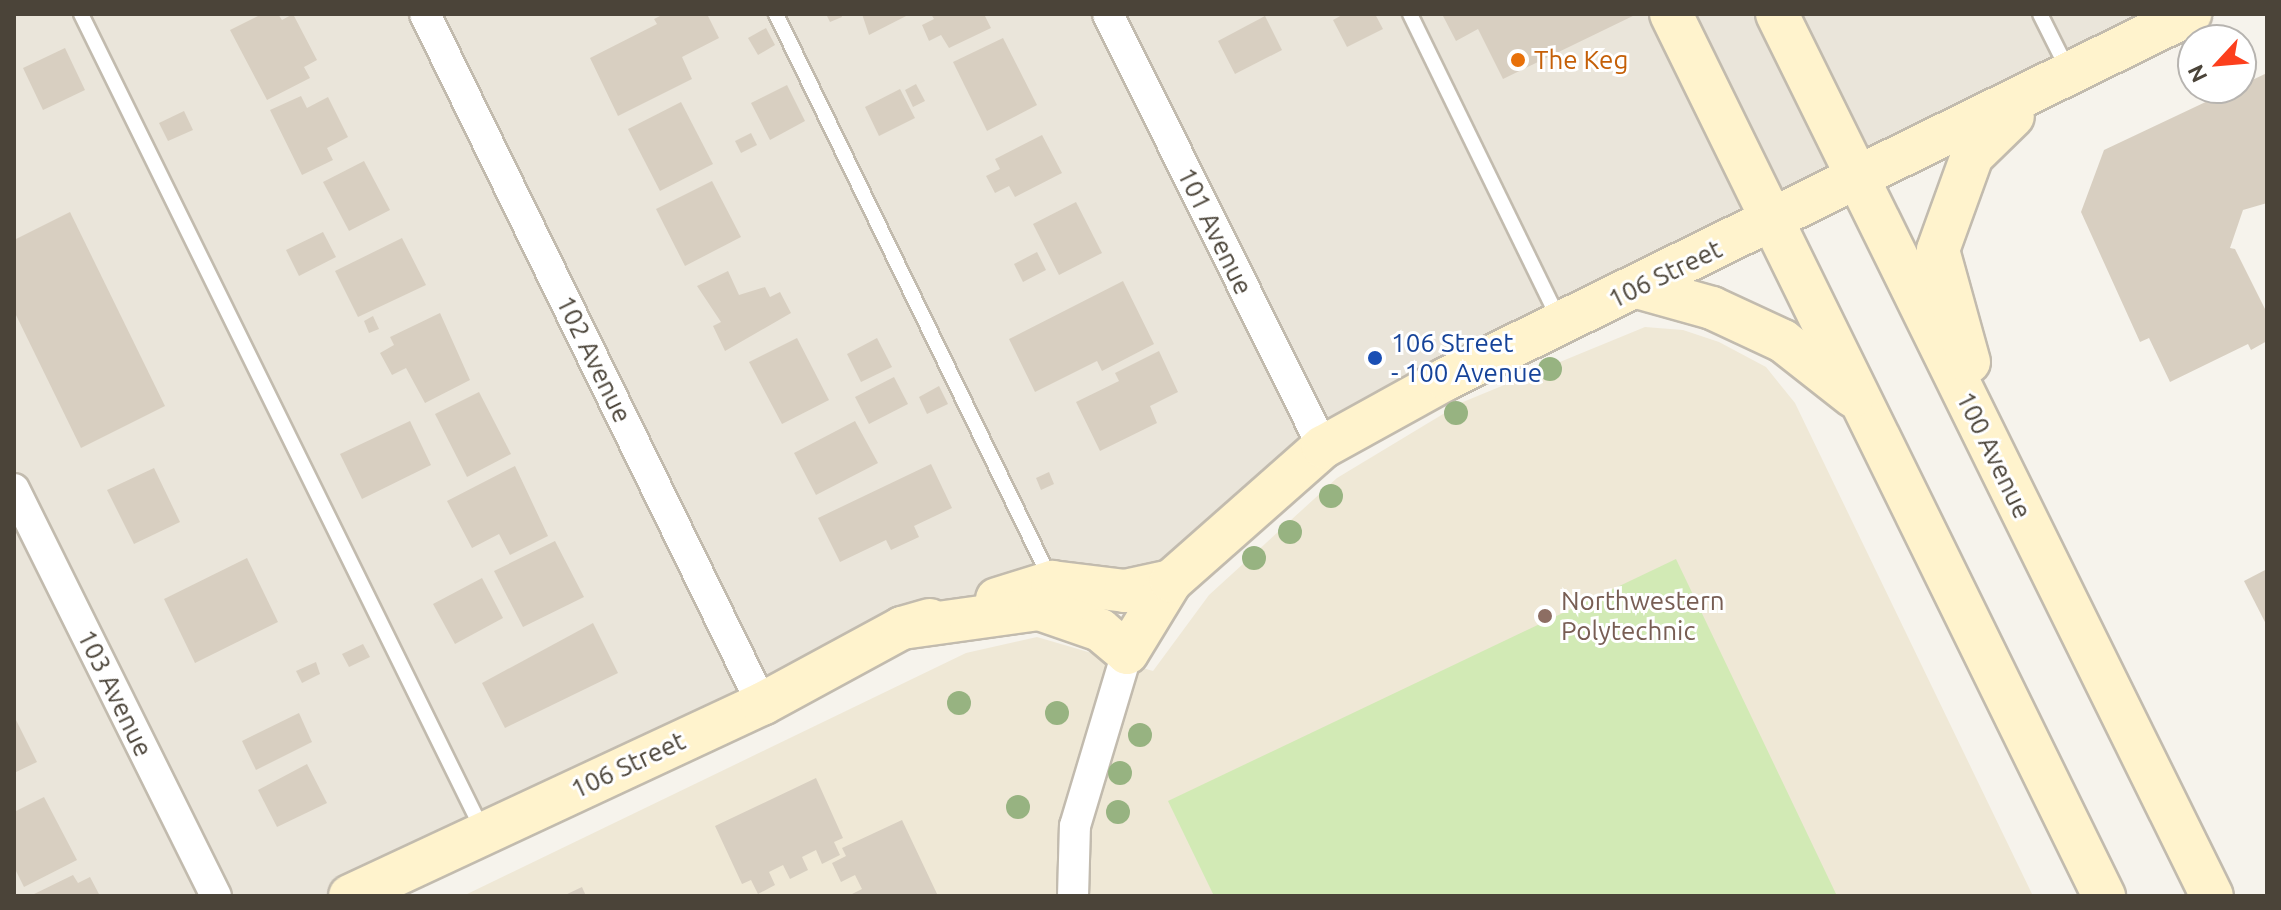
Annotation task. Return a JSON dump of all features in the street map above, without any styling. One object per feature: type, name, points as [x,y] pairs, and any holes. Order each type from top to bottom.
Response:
[{"type":"main road","points":[[1671,14],[2104,896]]},
{"type":"main road","name":"100 Avenue","points":[[1777,14],[2212,896]]},
{"type":"main road","name":"106 Street","points":[[902,628],[1039,609],[1100,630],[1127,653],[1171,581],[1323,447],[1561,324],[2190,14]]},
{"type":"main road","points":[[1995,456],[1938,250],[1972,156],[2057,80]]},
{"type":"main road","points":[[1637,287],[1712,308],[1783,341],[1860,401]]},
{"type":"main road","name":"106 Street","points":[[350,896],[483,831],[762,704],[902,628],[1052,582],[1125,591],[1171,581]]},
{"type":"street","name":"102 Avenue","points":[[425,14],[762,704]]},
{"type":"street","name":"101 Avenue","points":[[1108,14],[1323,447]]},
{"type":"street","name":"103 Avenue","points":[[14,489],[216,896]]},
{"type":"street","points":[[1073,896],[1075,826],[1127,653]]},
{"type":"lane","points":[[81,14],[483,831]]},
{"type":"lane","points":[[776,14],[1052,582]]},
{"type":"lane","points":[[1410,14],[1561,324]]},
{"type":"lane","points":[[2040,14],[2057,80]]},
{"type":"shaded area","points":[[14,14],[2156,14],[1446,379],[1171,581],[902,628],[775,671],[483,831],[350,896],[14,896]]},
{"type":"shaded area","name":"Northwestern Polytechnic","points":[[1645,327],[1683,330],[1719,342],[1766,367],[1795,403],[2033,896],[463,896],[966,653],[1037,637],[1153,671],[1209,595],[1337,478],[1463,402]]},
{"type":"green space","points":[[1676,559],[1837,896],[1214,896],[1168,801]]},
{"type":"building","points":[[262,14],[278,14],[282,20],[293,14],[317,60],[304,67],[310,78],[267,100],[230,30]]},
{"type":"building","points":[[664,14],[707,14],[719,38],[682,57],[692,79],[618,116],[590,58],[657,24],[654,19]]},
{"type":"building","points":[[826,14],[841,14],[842,17],[830,22]]},
{"type":"building","points":[[862,14],[910,14],[869,35]]},
{"type":"building","points":[[931,14],[984,14],[991,28],[949,48],[941,35],[929,41],[922,25],[934,19]]},
{"type":"building","points":[[1344,14],[1375,14],[1383,29],[1347,47],[1333,20]]},
{"type":"building","name":"The Keg","points":[[1442,14],[1637,14],[1503,79],[1478,29],[1456,41]]},
{"type":"building","points":[[1265,16],[1282,50],[1235,74],[1218,41]]},
{"type":"building","points":[[766,28],[775,45],[758,55],[748,38]]},
{"type":"building","points":[[1003,38],[1037,105],[987,131],[953,62]]},
{"type":"building","points":[[65,48],[85,90],[43,110],[23,68]]},
{"type":"building","points":[[2267,73],[2267,203],[2243,210],[2230,248],[2235,249],[2267,313],[2267,341],[2251,350],[2248,344],[2170,382],[2149,338],[2140,342],[2081,212],[2104,150],[2201,104],[2257,104],[2257,78]]},
{"type":"building","points":[[916,84],[925,101],[913,107],[905,90]]},
{"type":"building","points":[[787,85],[805,121],[770,140],[751,103]]},
{"type":"building","points":[[900,89],[915,118],[879,136],[865,107]]},
{"type":"building","points":[[301,96],[307,108],[328,97],[348,137],[327,148],[333,160],[302,175],[270,110]]},
{"type":"building","points":[[681,102],[713,164],[660,191],[628,129]]},
{"type":"building","points":[[184,111],[193,130],[168,141],[159,123]]},
{"type":"building","points":[[751,133],[757,145],[741,153],[735,141]]},
{"type":"building","points":[[1042,135],[1062,173],[1015,197],[1009,186],[995,193],[986,176],[1000,169],[995,159]]},
{"type":"building","points":[[364,161],[390,210],[349,231],[323,182]]},
{"type":"building","points":[[712,181],[741,237],[685,266],[656,209]]},
{"type":"building","points":[[1076,202],[1102,253],[1059,275],[1033,224]]},
{"type":"building","points":[[70,212],[165,406],[81,448],[14,311],[14,240]]},
{"type":"building","points":[[323,232],[336,257],[299,276],[286,250]]},
{"type":"building","points":[[402,238],[426,285],[358,317],[335,271]]},
{"type":"building","points":[[1037,252],[1046,270],[1023,282],[1014,264]]},
{"type":"building","points":[[728,271],[739,295],[765,287],[770,297],[780,292],[791,313],[725,351],[713,326],[721,322],[697,286]]},
{"type":"building","points":[[1123,281],[1154,344],[1102,371],[1097,361],[1035,392],[1009,339]]},
{"type":"building","points":[[440,313],[470,380],[425,403],[406,368],[392,375],[380,353],[394,345],[390,337]]},
{"type":"building","points":[[373,316],[379,329],[369,333],[364,321]]},
{"type":"building","points":[[797,338],[829,400],[782,424],[749,362]]},
{"type":"building","points":[[877,338],[892,367],[861,382],[847,354]]},
{"type":"building","points":[[1159,351],[1178,392],[1150,406],[1157,423],[1100,451],[1076,402],[1119,381],[1115,373]]},
{"type":"building","points":[[894,377],[908,404],[869,424],[855,397]]},
{"type":"building","points":[[939,386],[948,404],[927,414],[919,397]]},
{"type":"building","points":[[479,392],[511,454],[467,477],[435,414]]},
{"type":"building","points":[[410,421],[431,465],[362,499],[340,454]]},
{"type":"building","points":[[855,421],[878,463],[816,495],[794,453]]},
{"type":"building","points":[[931,464],[952,508],[914,526],[919,537],[891,550],[886,540],[840,562],[818,518]]},
{"type":"building","points":[[515,466],[548,536],[510,555],[499,534],[472,548],[447,501]]},
{"type":"building","points":[[154,468],[180,522],[134,544],[107,490]]},
{"type":"building","points":[[1049,472],[1054,484],[1041,490],[1036,478]]},
{"type":"building","points":[[555,541],[584,597],[523,627],[494,571]]},
{"type":"building","points":[[247,558],[278,622],[195,663],[164,599]]},
{"type":"building","points":[[2267,569],[2267,626],[2244,581]]},
{"type":"building","points":[[482,578],[503,618],[455,644],[433,604]]},
{"type":"building","points":[[593,623],[618,673],[505,728],[482,683]]},
{"type":"building","points":[[363,644],[370,657],[349,667],[342,654]]},
{"type":"building","points":[[316,662],[320,674],[302,683],[296,671]]},
{"type":"building","points":[[299,713],[312,742],[256,770],[242,741]]},
{"type":"building","points":[[14,716],[37,762],[14,773]]},
{"type":"building","points":[[307,764],[327,803],[277,827],[258,790]]},
{"type":"building","points":[[816,778],[843,838],[834,842],[840,855],[822,864],[816,850],[802,857],[808,870],[790,879],[783,865],[769,872],[775,885],[758,894],[751,880],[742,884],[715,826]]},
{"type":"building","points":[[44,797],[77,860],[24,887],[14,867],[14,812]]},
{"type":"building","points":[[902,820],[938,896],[848,896],[862,889],[855,875],[841,882],[832,863],[846,856],[842,848]]},
{"type":"building","points":[[73,875],[78,883],[90,877],[100,896],[30,896]]},
{"type":"building","points":[[582,887],[586,896],[563,896]]},
{"type":"place","name":"The Keg","points":[[1518,60]]},
{"type":"place","name":"106 Street - 100 Avenue","points":[[1375,358]]},
{"type":"place","name":"Northwestern Polytechnic","points":[[1545,616]]}]
